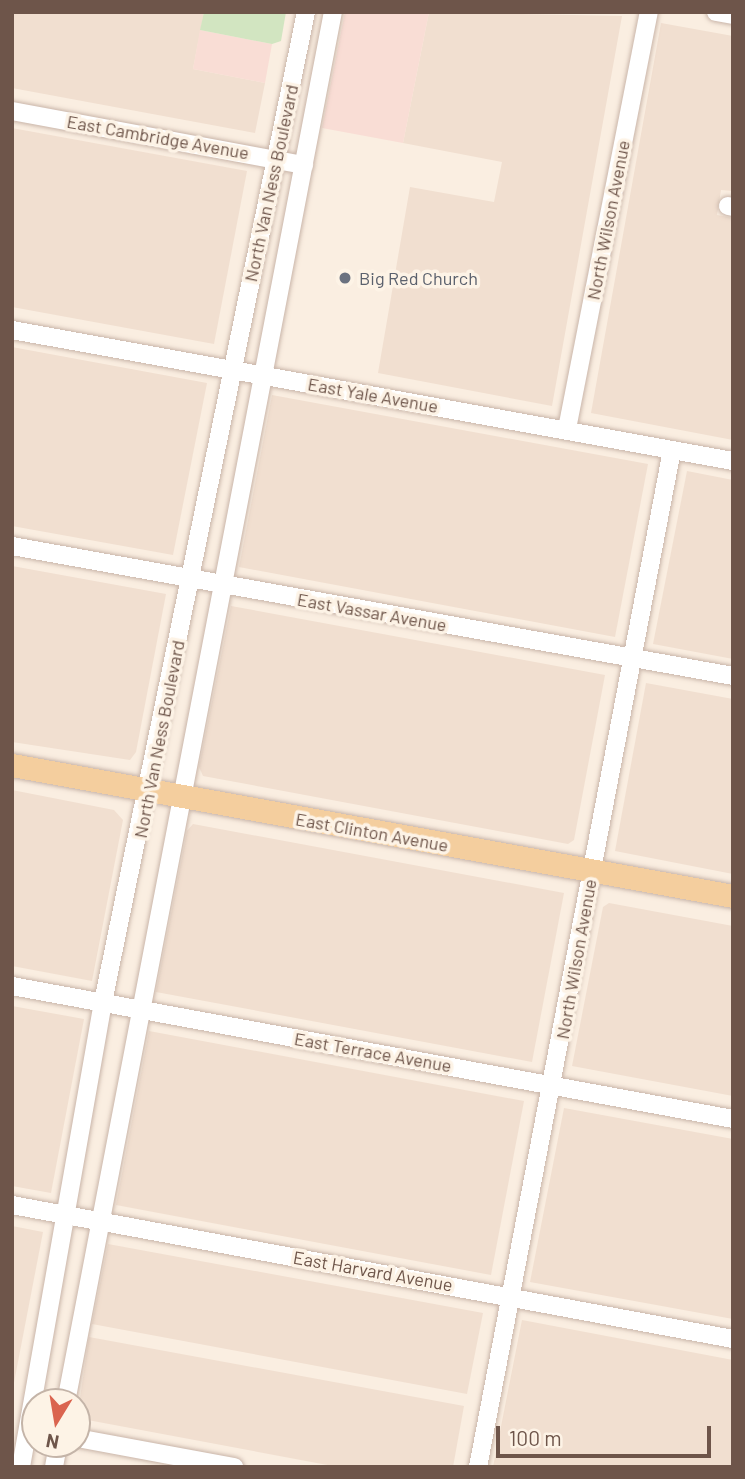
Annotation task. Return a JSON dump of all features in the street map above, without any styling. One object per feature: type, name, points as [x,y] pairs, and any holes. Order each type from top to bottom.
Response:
[{"type":"main road","name":"East Clinton Avenue","points":[[12,765],[733,896]]},
{"type":"street","name":"North Van Ness Boulevard","points":[[33,1388],[103,1002],[149,791],[306,12]]},
{"type":"street","name":"North Van Ness Boulevard","points":[[69,1388],[333,12]]},
{"type":"street","name":"North Wilson Avenue","points":[[567,429],[649,12]]},
{"type":"street","points":[[716,12],[733,15]]},
{"type":"street","name":"East Cambridge Avenue","points":[[12,111],[304,165]]},
{"type":"street","name":"East Yale Avenue","points":[[12,330],[733,461]]},
{"type":"street","name":"North Wilson Avenue","points":[[478,1467],[513,1297],[631,657],[672,450]]},
{"type":"street","name":"East Vassar Avenue","points":[[12,547],[733,676]]},
{"type":"street","name":"East Terrace Avenue","points":[[12,985],[733,1119]]},
{"type":"street","name":"East Harvard Avenue","points":[[12,1205],[733,1339]]},
{"type":"street","points":[[91,1441],[234,1467]]},
{"type":"shaded area","points":[[12,12],[204,12],[193,69],[265,83],[255,133],[12,88]]},
{"type":"shaded area","points":[[345,12],[429,12],[403,143],[322,128]]},
{"type":"shaded area","points":[[429,12],[622,16],[552,406],[378,373],[410,187],[494,202],[502,162],[403,143]]},
{"type":"shaded area","points":[[661,23],[733,36],[733,191],[721,190],[717,215],[733,218],[733,440],[591,413]]},
{"type":"shaded area","points":[[200,30],[272,44],[265,83],[193,69]]},
{"type":"shaded area","points":[[12,128],[247,171],[214,344],[12,307]]},
{"type":"shaded area","points":[[12,347],[207,383],[173,555],[12,526]]},
{"type":"shaded area","points":[[272,395],[648,464],[615,637],[239,567]]},
{"type":"shaded area","points":[[687,471],[733,480],[733,659],[653,644]]},
{"type":"shaded area","points":[[12,566],[166,594],[136,752],[130,760],[12,742]]},
{"type":"shaded area","points":[[231,606],[605,675],[574,840],[568,844],[203,776],[199,767]]},
{"type":"shaded area","points":[[646,683],[733,699],[733,874],[615,851]]},
{"type":"shaded area","points":[[12,790],[114,810],[123,820],[92,981],[12,966]]},
{"type":"shaded area","points":[[193,824],[564,893],[532,1062],[156,992],[187,831]]},
{"type":"shaded area","points":[[609,903],[733,926],[733,1096],[572,1066],[603,907]]},
{"type":"shaded area","points":[[12,1006],[84,1019],[51,1193],[12,1186]]},
{"type":"shaded area","points":[[149,1031],[524,1101],[491,1275],[116,1205]]},
{"type":"shaded area","points":[[564,1108],[733,1139],[733,1319],[530,1282]]},
{"type":"shaded area","points":[[12,1226],[43,1232],[12,1393]]},
{"type":"shaded area","points":[[108,1244],[483,1313],[467,1394],[92,1324]]},
{"type":"shaded area","points":[[522,1320],[733,1360],[733,1467],[493,1467]]},
{"type":"shaded area","points":[[89,1337],[464,1406],[453,1467],[338,1467],[91,1421],[91,1388],[81,1388]]},
{"type":"green space","points":[[204,12],[286,12],[281,41],[272,44],[200,30]]},
{"type":"place","name":"Big Red Church","points":[[345,278]]}]
